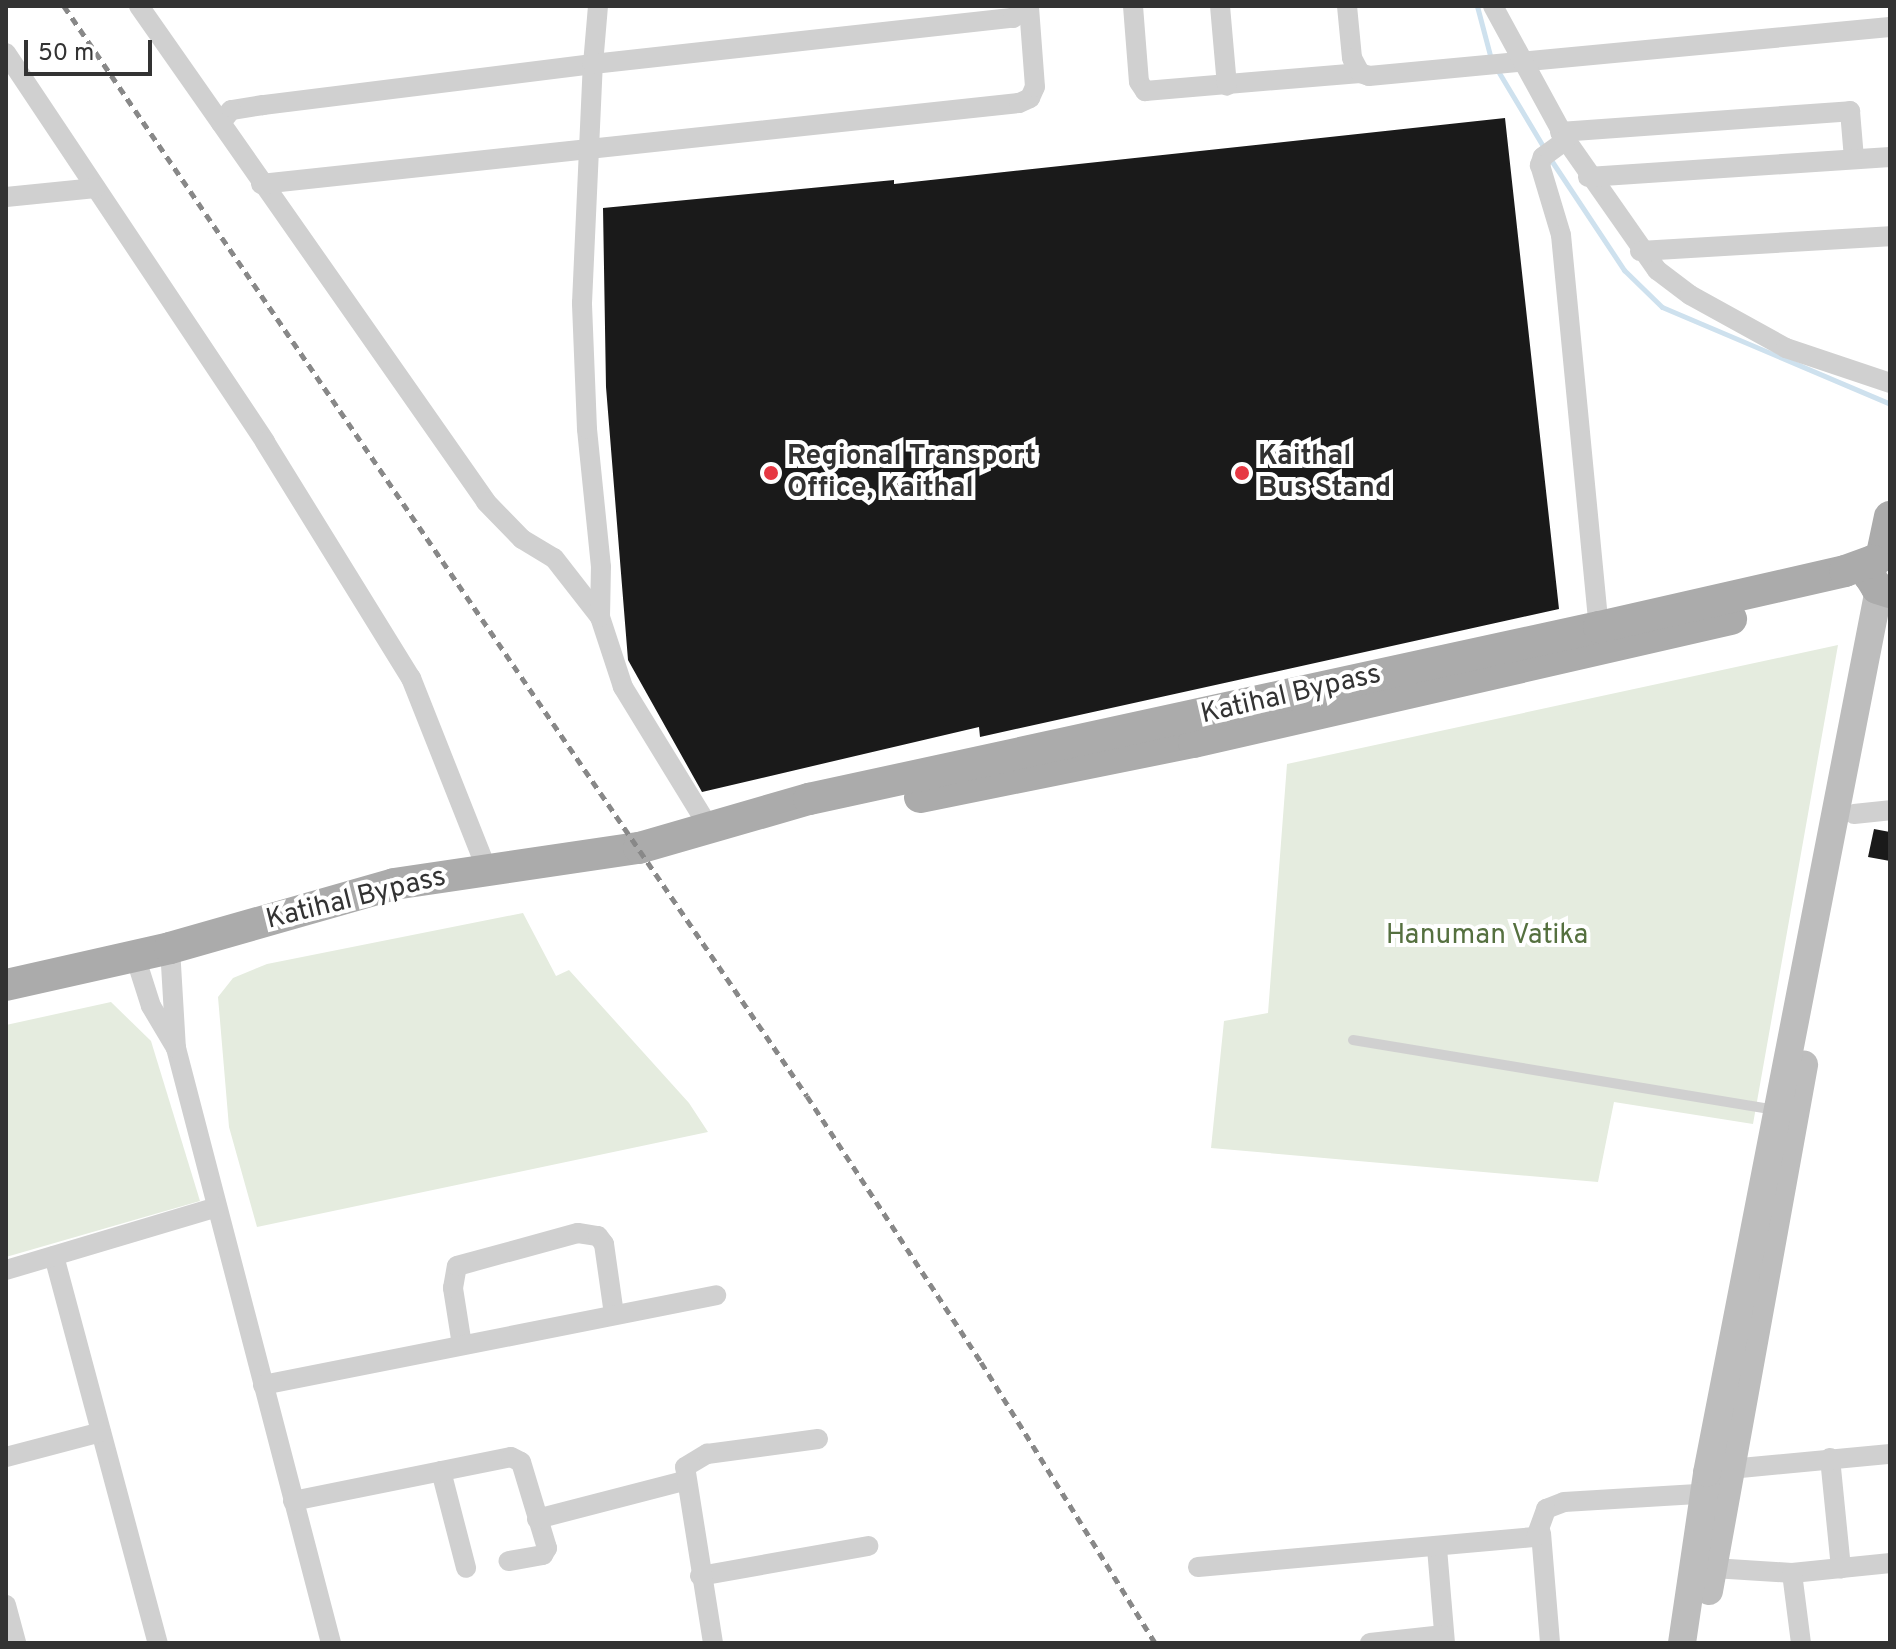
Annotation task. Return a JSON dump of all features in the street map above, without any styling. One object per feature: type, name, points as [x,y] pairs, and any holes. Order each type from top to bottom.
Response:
[{"type":"main road","points":[[1702,1643],[1713,1568],[1720,1485],[1776,1111],[1890,517]]},
{"type":"main road","name":"Katihal Bypass","points":[[6,985],[170,948],[394,884],[639,848],[809,799],[1599,627],[1881,572]]},
{"type":"main road","name":"Katihal Bypass","points":[[710,829],[811,818],[1179,745],[1881,572]]},
{"type":"main road","points":[[1682,1643],[1720,1485],[1890,633]]},
{"type":"street","points":[[139,6],[486,502],[522,539],[554,558],[600,617]]},
{"type":"street","points":[[598,6],[587,148],[582,303],[600,617],[623,687],[710,829]]},
{"type":"street","points":[[221,123],[226,113],[247,108],[593,64],[1013,18],[1029,6]]},
{"type":"street","points":[[261,184],[1025,102],[1035,80],[1029,6]]},
{"type":"street","points":[[1133,6],[1143,89],[1227,86],[1890,27]]},
{"type":"street","points":[[1220,6],[1227,86]]},
{"type":"street","points":[[1347,6],[1352,58],[1360,73]]},
{"type":"street","points":[[1493,6],[1511,60],[1556,144],[1588,177],[1640,251],[1673,284],[1786,348],[1890,383]]},
{"type":"street","points":[[6,53],[265,442],[411,678],[487,870]]},
{"type":"street","points":[[1556,144],[1850,111],[1854,159]]},
{"type":"street","points":[[1556,144],[1541,169],[1561,235],[1599,627]]},
{"type":"street","points":[[1588,177],[1890,157]]},
{"type":"street","points":[[6,197],[96,188]]},
{"type":"street","points":[[1640,251],[1890,236]]},
{"type":"street","points":[[1854,814],[1890,810]]},
{"type":"street","points":[[170,948],[176,1048],[331,1643]]},
{"type":"street","points":[[135,956],[151,1006],[176,1048]]},
{"type":"street","points":[[6,1270],[217,1207]]},
{"type":"street","points":[[462,1345],[453,1288],[457,1266],[578,1233],[598,1236],[604,1244],[614,1314]]},
{"type":"street","points":[[54,1256],[158,1643]]},
{"type":"street","points":[[263,1385],[716,1295]]},
{"type":"street","points":[[6,1457],[101,1432]]},
{"type":"street","points":[[713,1643],[684,1481],[685,1467],[707,1454],[818,1439]]},
{"type":"street","points":[[1550,1643],[1541,1533],[1546,1509],[1564,1502],[1720,1485],[1830,1458],[1890,1454]]},
{"type":"street","points":[[293,1501],[511,1457],[521,1462],[546,1552],[509,1561]]},
{"type":"street","points":[[1830,1458],[1841,1568]]},
{"type":"street","points":[[441,1471],[466,1568]]},
{"type":"street","points":[[537,1519],[684,1481]]},
{"type":"street","points":[[1198,1567],[1437,1548],[1541,1533]]},
{"type":"street","points":[[700,1576],[868,1546]]},
{"type":"street","points":[[1370,1643],[1444,1639],[1437,1548]]},
{"type":"street","points":[[1713,1568],[1792,1573],[1890,1563]]},
{"type":"street","points":[[1792,1573],[1801,1643]]},
{"type":"street","points":[[6,1605],[16,1643]]},
{"type":"lane","points":[[1353,1040],[1776,1111]]},
{"type":"green space","name":"Hanuman Vatika","points":[[1838,645],[1753,1124],[1614,1102],[1598,1182],[1211,1148],[1224,1021],[1268,1013],[1287,764]]},
{"type":"green space","points":[[523,913],[556,976],[569,970],[689,1103],[708,1132],[257,1227],[229,1127],[218,997],[233,978],[267,964]]},
{"type":"green space","points":[[111,1002],[151,1041],[200,1201],[6,1257],[6,1025]]},
{"type":"building","name":"Kaithal Bus Stand","points":[[1505,118],[1559,609],[980,737],[979,727],[702,792],[628,660],[606,387],[603,208],[894,180],[894,184]]},
{"type":"building","points":[[1874,829],[1890,832],[1890,861],[1868,857]]},
{"type":"waterway","points":[[1477,6],[1491,59]]},
{"type":"waterway","points":[[1498,71],[1544,148]]},
{"type":"waterway","points":[[1549,157],[1624,270],[1662,307],[1890,404]]},
{"type":"railway","points":[[64,6],[807,1096],[981,1362],[1155,1643]]},
{"type":"place","name":"Regional Transport Office, Kaithal","points":[[771,473]]},
{"type":"place","name":"Kaithal Bus Stand","points":[[1242,473]]}]
